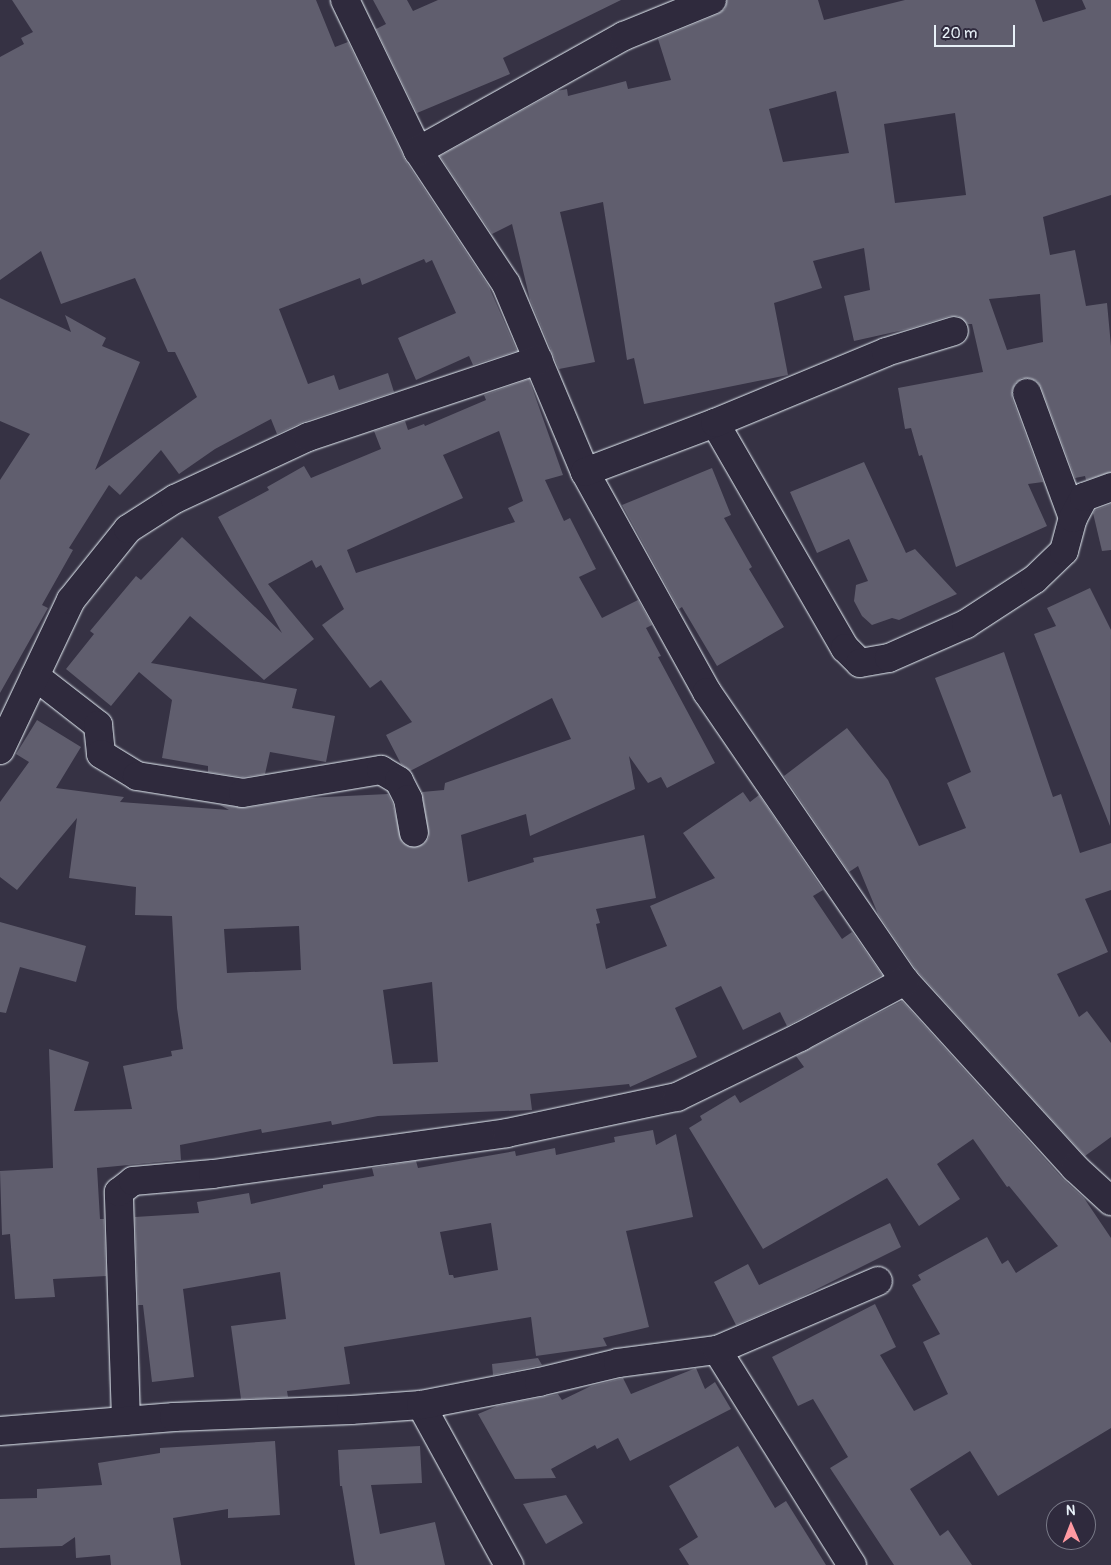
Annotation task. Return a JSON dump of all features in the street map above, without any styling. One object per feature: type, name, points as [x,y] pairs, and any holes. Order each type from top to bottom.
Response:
[{"type":"street","points":[[346,0],[418,151],[506,284],[584,472],[707,692],[904,982],[1075,1168],[1111,1201]]},
{"type":"street","points":[[418,151],[624,36],[712,0]]},
{"type":"street","points":[[584,472],[715,423],[886,352],[954,331]]},
{"type":"street","points":[[0,750],[71,600],[128,529],[168,504],[308,437],[538,360]]},
{"type":"street","points":[[1027,393],[1073,518]]},
{"type":"street","points":[[715,423],[845,648],[860,663],[889,658],[966,624],[1035,579],[1064,550],[1073,518],[1084,497],[1111,487]]},
{"type":"street","points":[[35,676],[98,725],[101,754],[137,776],[243,793],[381,770],[399,781],[408,799],[414,832]]},
{"type":"street","points":[[126,1421],[119,1192],[133,1181],[213,1174],[507,1133],[677,1097],[800,1037],[904,982]]},
{"type":"street","points":[[0,1431],[126,1421],[421,1405],[539,1382],[618,1363],[717,1350],[878,1281]]},
{"type":"street","points":[[717,1350],[852,1565]]},
{"type":"street","points":[[421,1405],[509,1565]]},
{"type":"building","points":[[12,0],[316,0],[335,47],[348,42],[405,160],[489,287],[517,351],[473,365],[469,356],[416,380],[398,338],[456,313],[432,260],[426,263],[424,259],[362,285],[360,278],[279,309],[308,384],[334,375],[339,390],[388,373],[394,392],[303,422],[277,434],[271,419],[215,449],[179,474],[161,450],[120,495],[109,485],[69,548],[73,550],[42,605],[48,608],[0,693],[0,480],[30,434],[0,421],[0,298],[71,332],[65,315],[106,338],[102,346],[140,362],[95,470],[197,397],[175,352],[168,352],[135,278],[61,304],[41,251],[0,280],[0,57],[24,44],[21,38],[33,32]]},
{"type":"building","points":[[373,0],[407,0],[413,11],[438,0],[621,0],[503,58],[510,74],[417,113],[376,29],[386,24]]},
{"type":"building","points":[[727,0],[818,0],[824,20],[905,0],[1035,0],[1043,22],[1086,9],[1082,0],[1111,0],[1111,195],[1043,217],[1050,255],[1075,250],[1086,306],[1107,303],[1111,346],[1111,472],[1086,480],[1085,476],[1075,478],[1041,387],[1037,381],[1030,378],[1022,378],[1015,383],[1012,390],[1012,398],[1043,482],[1028,484],[1047,526],[956,567],[922,455],[919,456],[911,428],[905,429],[898,388],[983,372],[972,324],[968,324],[958,316],[950,316],[908,329],[854,341],[844,296],[870,290],[864,248],[813,261],[822,288],[774,303],[788,375],[644,404],[634,358],[627,360],[603,202],[560,212],[595,362],[559,369],[530,300],[512,224],[492,234],[440,156],[557,91],[567,89],[568,96],[626,81],[628,89],[671,80],[658,39],[718,14],[725,9]],"holes":[[[836,91],[849,153],[783,162],[769,109]],[[955,113],[966,195],[895,203],[884,124]],[[1040,294],[1043,342],[1007,350],[989,299]]]},
{"type":"building","points":[[529,379],[563,475],[545,480],[564,521],[570,518],[596,569],[579,577],[602,618],[638,600],[652,625],[646,628],[661,656],[658,657],[715,763],[667,788],[661,777],[648,783],[629,756],[635,789],[530,836],[526,814],[461,835],[468,882],[534,862],[533,858],[644,835],[656,898],[596,909],[600,923],[596,924],[606,969],[667,946],[650,906],[715,878],[683,833],[743,792],[750,802],[759,795],[823,890],[813,896],[842,939],[852,932],[882,975],[787,1026],[780,1012],[743,1030],[721,986],[675,1008],[697,1057],[630,1087],[629,1084],[530,1094],[532,1110],[378,1116],[332,1125],[331,1121],[262,1133],[261,1129],[180,1145],[181,1160],[97,1168],[100,1219],[104,1219],[106,1276],[53,1279],[55,1297],[15,1299],[10,1234],[2,1235],[0,1171],[53,1168],[49,1049],[89,1062],[74,1111],[132,1109],[123,1066],[172,1056],[171,1051],[183,1049],[177,1008],[172,916],[135,915],[136,887],[69,878],[77,818],[17,890],[0,877],[0,802],[29,762],[16,754],[37,720],[81,747],[56,788],[124,797],[120,802],[229,810],[220,805],[245,808],[305,798],[388,794],[393,804],[402,842],[408,846],[416,847],[424,844],[429,837],[422,792],[444,790],[445,783],[571,739],[552,698],[410,771],[401,764],[386,735],[412,722],[381,680],[370,688],[322,625],[344,609],[321,565],[316,568],[312,560],[268,584],[314,639],[264,680],[190,616],[151,663],[297,689],[292,708],[335,716],[326,762],[270,752],[265,774],[243,777],[208,772],[208,766],[162,758],[172,700],[139,672],[111,706],[66,669],[94,634],[90,631],[136,576],[141,580],[182,537],[282,633],[218,517],[269,490],[267,487],[304,466],[311,478],[381,449],[374,431],[405,421],[408,430],[424,424],[425,426],[486,400],[484,395]],"holes":[[[499,431],[523,501],[508,508],[515,522],[356,573],[347,550],[463,498],[443,455]],[[299,926],[301,970],[227,973],[224,929]],[[432,982],[438,1062],[393,1064],[383,990]]]},
{"type":"building","points":[[864,462],[906,553],[915,549],[957,594],[899,620],[892,618],[872,625],[862,616],[854,601],[856,585],[868,581],[849,539],[817,553],[790,492]]},
{"type":"building","points":[[712,468],[731,515],[724,518],[752,567],[749,569],[784,627],[717,666],[682,607],[679,609],[622,505]]},
{"type":"building","points":[[1111,504],[1111,550],[1102,551],[1093,513],[1095,510]]},
{"type":"building","points":[[1090,588],[1111,630],[1110,826],[1034,634],[1056,626],[1047,608]]},
{"type":"building","points":[[1004,652],[1053,797],[1061,794],[1080,853],[1111,843],[1111,890],[1085,899],[1108,952],[1057,974],[1079,1017],[1087,1011],[1111,1043],[1111,1137],[1085,1156],[917,971],[878,914],[858,866],[849,872],[784,776],[847,728],[888,780],[919,846],[966,828],[947,783],[971,772],[935,678]]},
{"type":"building","points":[[0,922],[86,946],[76,982],[20,967],[6,1013],[0,1012]]},
{"type":"building","points":[[902,1001],[1063,1179],[1084,1198],[1111,1238],[1111,1428],[998,1496],[970,1451],[910,1489],[940,1536],[948,1530],[972,1565],[894,1565],[830,1468],[848,1457],[813,1399],[798,1406],[772,1357],[875,1304],[896,1347],[880,1355],[914,1411],[948,1394],[923,1342],[940,1334],[912,1285],[921,1280],[918,1275],[987,1237],[1002,1264],[1008,1260],[1016,1273],[1058,1246],[1009,1186],[1007,1187],[973,1139],[937,1164],[960,1199],[919,1226],[887,1178],[763,1249],[689,1128],[702,1120],[700,1116],[735,1095],[740,1103],[804,1067],[796,1056]]},
{"type":"building","points":[[653,1130],[656,1145],[676,1134],[693,1217],[626,1231],[649,1327],[603,1338],[607,1346],[536,1356],[531,1317],[344,1347],[350,1384],[287,1391],[288,1397],[241,1399],[231,1326],[286,1319],[280,1272],[183,1289],[194,1377],[152,1382],[143,1305],[138,1305],[135,1217],[199,1213],[197,1202],[249,1193],[251,1204],[323,1188],[323,1185],[374,1176],[372,1168],[416,1161],[418,1168],[515,1151],[516,1156],[555,1148],[556,1155],[615,1142],[614,1137]],"holes":[[[491,1223],[498,1270],[454,1278],[453,1275],[449,1275],[440,1232]]]},
{"type":"building","points":[[890,1223],[901,1247],[801,1297],[736,1325],[714,1282],[748,1264],[759,1285]]},
{"type":"building","points":[[538,1358],[542,1365],[493,1375],[492,1364]]},
{"type":"building","points":[[696,1368],[705,1389],[715,1382],[731,1409],[630,1461],[618,1438],[597,1449],[595,1445],[551,1469],[556,1478],[515,1479],[478,1414],[497,1406],[558,1394],[562,1400],[591,1386],[623,1378],[631,1394]]},
{"type":"building","points":[[275,1441],[280,1515],[228,1518],[228,1509],[173,1518],[181,1565],[111,1565],[110,1555],[76,1558],[75,1537],[62,1546],[0,1548],[0,1499],[37,1498],[37,1489],[102,1485],[98,1463],[160,1453],[160,1448]]},
{"type":"building","points":[[420,1446],[422,1483],[371,1485],[380,1534],[435,1522],[445,1565],[355,1565],[342,1486],[340,1486],[338,1450]]},
{"type":"building","points":[[738,1446],[775,1508],[786,1501],[826,1565],[689,1565],[679,1549],[698,1537],[669,1486]]},
{"type":"building","points":[[566,1495],[583,1523],[546,1544],[523,1504]]}]
